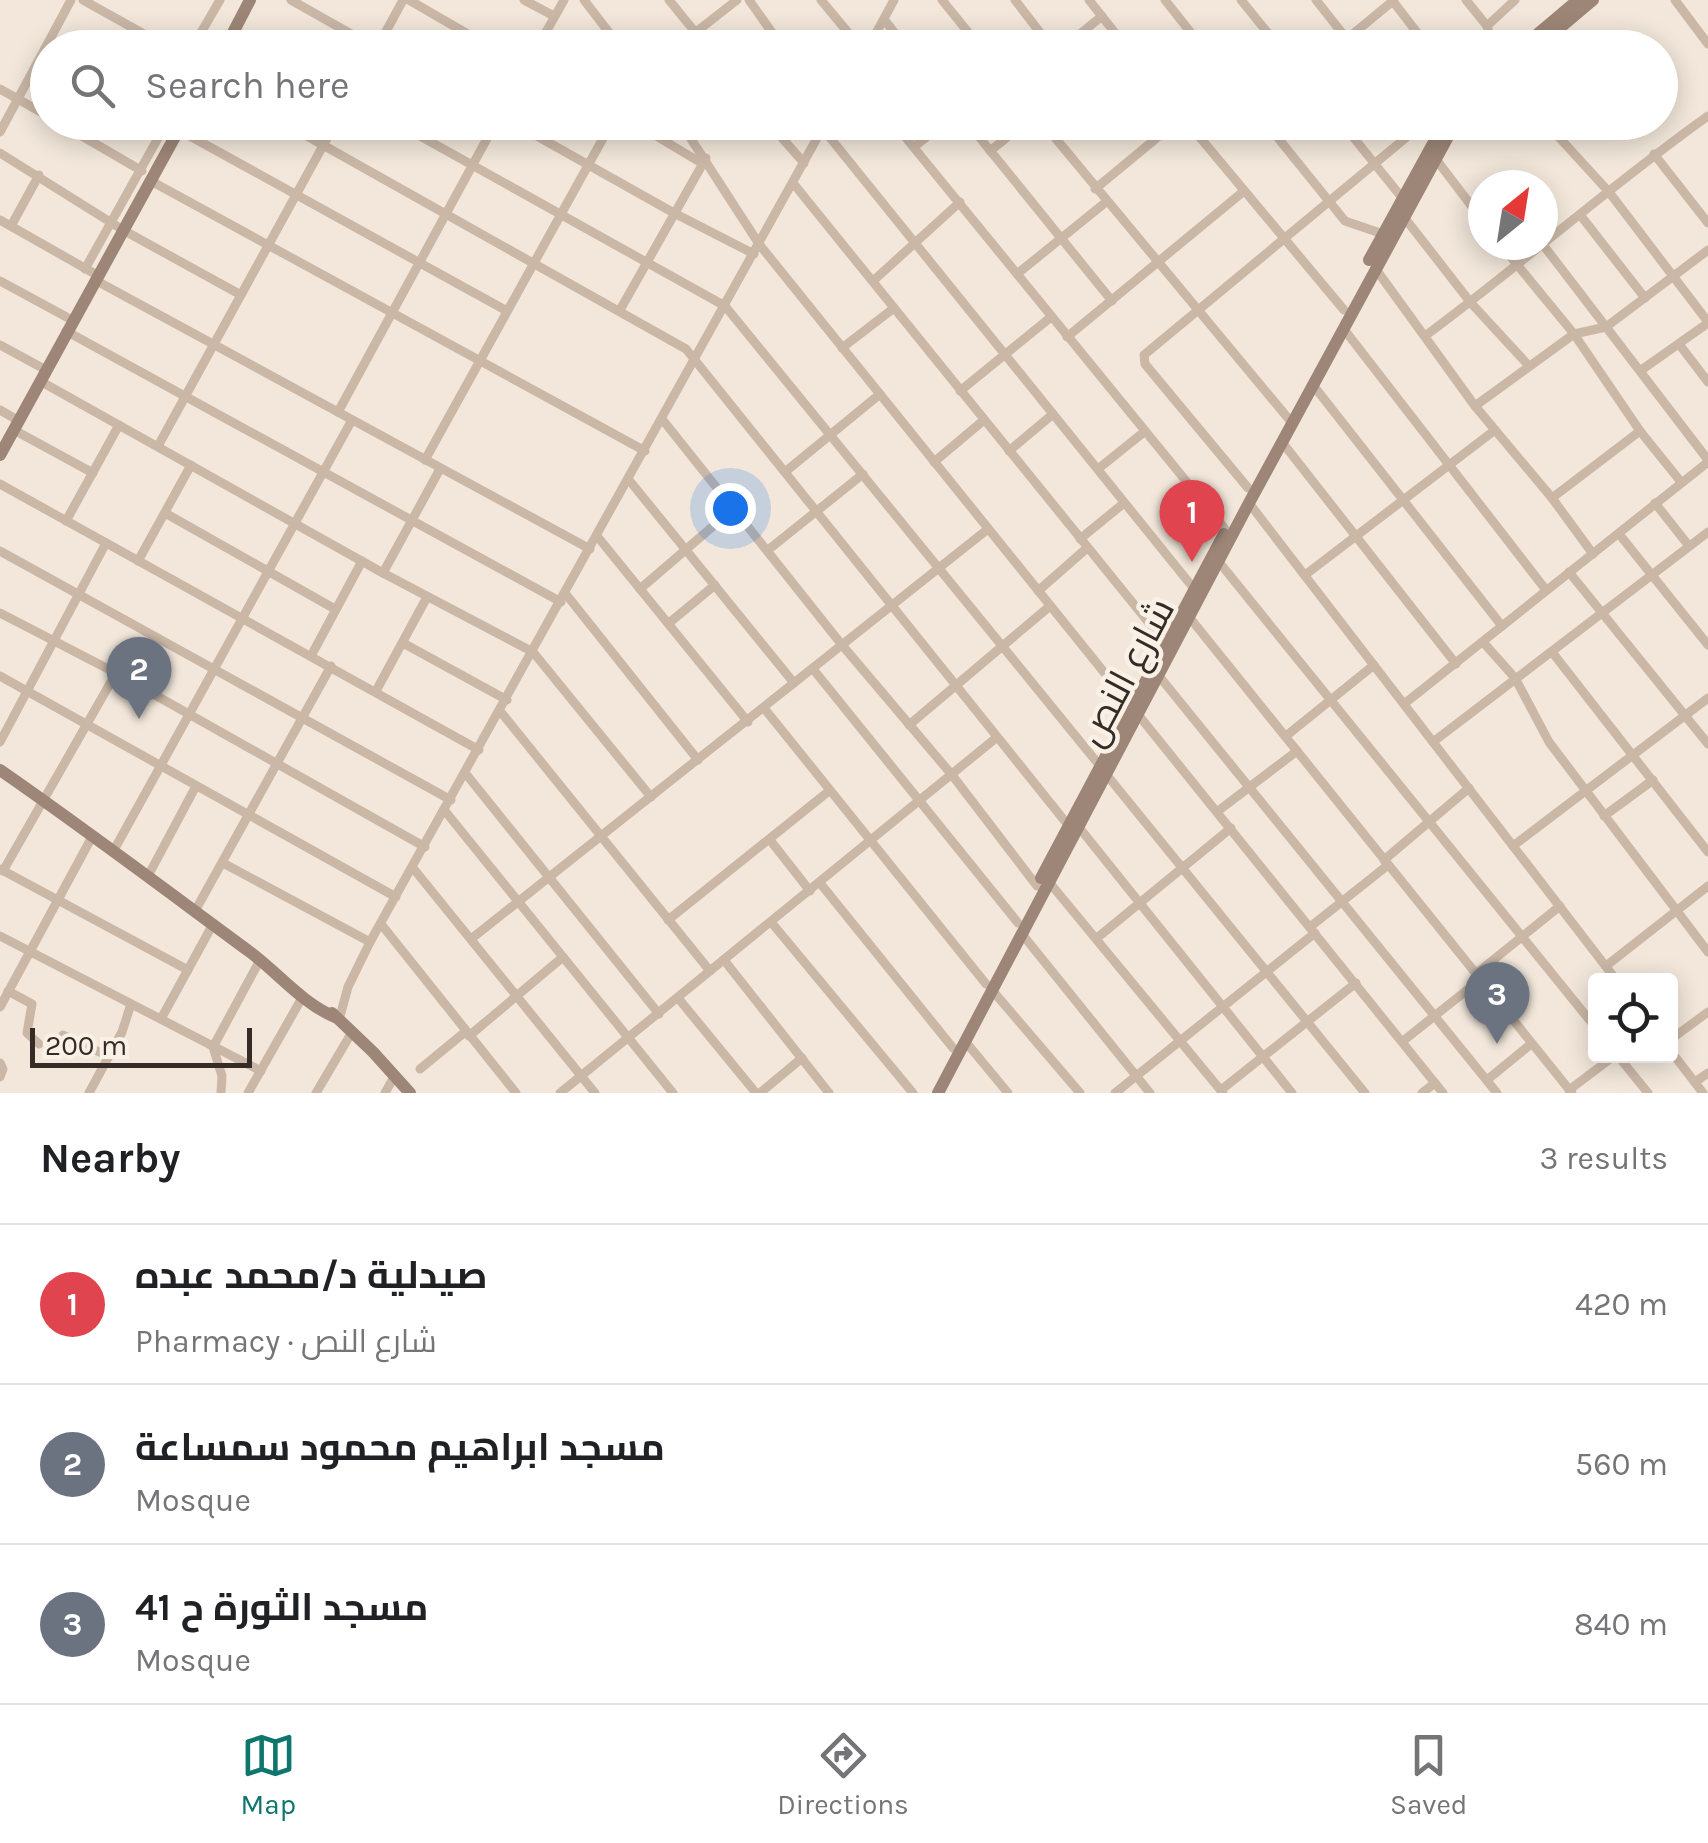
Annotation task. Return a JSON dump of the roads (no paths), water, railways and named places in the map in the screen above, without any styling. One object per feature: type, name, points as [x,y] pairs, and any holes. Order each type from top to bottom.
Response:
[{"type":"main road","points":[[234,30],[250,0]]},
{"type":"main road","points":[[1557,30],[1593,0]]},
{"type":"main road","points":[[1540,30],[1569,2]]},
{"type":"main road","points":[[0,455],[117,226],[168,140]]},
{"type":"main road","name":"شارع النص","points":[[1135,710],[1190,618],[1383,234],[1435,140]]},
{"type":"main road","name":"شارع النص","points":[[930,1093],[1135,710],[1226,530],[1282,442],[1290,420],[1313,386],[1446,140]]},
{"type":"main road","points":[[0,770],[114,850],[337,1019]]},
{"type":"main road","points":[[278,974],[306,990],[410,1093]]},
{"type":"main road","name":"شارع النص","points":[[938,1093],[959,1044]]},
{"type":"street","points":[[57,30],[72,0]]},
{"type":"street","points":[[83,0],[136,30]]},
{"type":"street","points":[[291,0],[344,30]]},
{"type":"street","points":[[387,30],[406,0],[460,30]]},
{"type":"street","points":[[524,0],[554,16]]},
{"type":"street","points":[[546,30],[564,0]]},
{"type":"street","points":[[584,0],[607,30]]},
{"type":"street","points":[[669,0],[694,30]]},
{"type":"street","points":[[699,30],[737,0]]},
{"type":"street","points":[[749,0],[770,30]]},
{"type":"street","points":[[821,0],[848,30]]},
{"type":"street","points":[[876,30],[894,0]]},
{"type":"street","points":[[942,0],[966,30]]},
{"type":"street","points":[[1089,0],[1113,30]]},
{"type":"street","points":[[1165,0],[1189,30]]},
{"type":"street","points":[[1242,0],[1266,30]]},
{"type":"street","points":[[1316,0],[1340,30]]},
{"type":"street","points":[[1364,30],[1393,0],[1416,30]]},
{"type":"street","points":[[1466,0],[1488,30]]},
{"type":"street","points":[[1487,26],[1515,0]]},
{"type":"street","points":[[1674,0],[1708,44]]},
{"type":"street","points":[[202,30],[217,1]]},
{"type":"street","points":[[1018,1],[1039,30]]},
{"type":"street","points":[[1085,30],[1102,16]]},
{"type":"street","points":[[884,19],[892,30]]},
{"type":"street","points":[[0,132],[30,79]]},
{"type":"street","points":[[0,89],[30,106]]},
{"type":"street","points":[[1678,137],[1708,116]]},
{"type":"street","points":[[88,140],[268,246],[644,450]]},
{"type":"street","points":[[203,140],[507,310]]},
{"type":"street","points":[[315,140],[620,310],[678,344],[695,359],[996,738],[1141,903],[1292,1093]]},
{"type":"street","points":[[158,446],[327,140]]},
{"type":"street","points":[[428,140],[725,306],[1365,1093]]},
{"type":"street","points":[[338,412],[486,140]]},
{"type":"street","points":[[545,140],[674,214],[756,249]]},
{"type":"street","points":[[426,460],[602,140]]},
{"type":"street","points":[[666,140],[704,161]]},
{"type":"street","points":[[691,140],[756,249],[880,394],[1443,1093]]},
{"type":"street","points":[[784,140],[804,163]]},
{"type":"street","points":[[337,1019],[370,942],[816,140]]},
{"type":"street","points":[[835,140],[1194,590]]},
{"type":"street","points":[[908,140],[1226,530]]},
{"type":"street","points":[[914,147],[923,140]]},
{"type":"street","points":[[981,140],[1112,301]]},
{"type":"street","points":[[990,151],[1004,140]]},
{"type":"street","points":[[1056,140],[1290,420]]},
{"type":"street","points":[[1095,189],[1154,140]]},
{"type":"street","points":[[1202,140],[1344,310]]},
{"type":"street","points":[[1278,140],[1352,225],[1383,234]]},
{"type":"street","points":[[1355,140],[1403,198]]},
{"type":"street","points":[[1402,140],[1284,242],[1146,352],[1144,359],[1612,973]]},
{"type":"street","points":[[1561,140],[1609,192],[1708,322],[1640,371]]},
{"type":"street","points":[[1558,235],[1674,140]]},
{"type":"street","points":[[0,153],[117,226],[241,295]]},
{"type":"street","points":[[1654,154],[1708,223]]},
{"type":"street","points":[[1435,158],[1468,201]]},
{"type":"street","points":[[620,310],[704,161]]},
{"type":"street","points":[[11,226],[39,175]]},
{"type":"street","points":[[793,183],[1166,644]]},
{"type":"street","points":[[1067,337],[1244,192]]},
{"type":"street","points":[[873,281],[960,202]]},
{"type":"street","points":[[1017,274],[1106,202]]},
{"type":"street","points":[[1581,216],[1646,298]]},
{"type":"street","points":[[1404,217],[1471,303],[1528,366]]},
{"type":"street","points":[[0,220],[214,345],[590,549]]},
{"type":"street","points":[[1475,406],[1574,334],[1606,326],[1708,250]]},
{"type":"street","points":[[1513,260],[1574,334],[1640,431],[1681,482]]},
{"type":"street","points":[[1425,336],[1526,260]]},
{"type":"street","points":[[1404,704],[1708,461],[1555,260]]},
{"type":"street","points":[[1374,268],[1475,406],[1593,554]]},
{"type":"street","points":[[0,281],[186,397],[322,474],[563,598],[698,760]]},
{"type":"street","points":[[842,348],[894,308]]},
{"type":"street","points":[[960,391],[1051,317]]},
{"type":"street","points":[[1343,328],[1546,590]]},
{"type":"street","points":[[1679,344],[1708,382]]},
{"type":"street","points":[[0,345],[119,425],[533,652],[651,797]]},
{"type":"street","points":[[1313,386],[1502,626]]},
{"type":"street","points":[[785,472],[880,394]]},
{"type":"street","points":[[0,410],[16,426],[93,473]]},
{"type":"street","points":[[1009,451],[1053,414]]},
{"type":"street","points":[[662,419],[842,645],[1043,884],[1098,938],[1222,1092],[1356,983]]},
{"type":"street","points":[[114,850],[352,420]]},
{"type":"street","points":[[934,462],[984,420]]},
{"type":"street","points":[[66,521],[119,425]]},
{"type":"street","points":[[1305,575],[1495,430]]},
{"type":"street","points":[[1552,498],[1640,431]]},
{"type":"street","points":[[1098,469],[1144,432]]},
{"type":"street","points":[[1282,442],[1456,664]]},
{"type":"street","points":[[138,561],[191,465]]},
{"type":"street","points":[[383,573],[440,469]]},
{"type":"street","points":[[768,550],[863,474]]},
{"type":"street","points":[[629,480],[794,683]]},
{"type":"street","points":[[0,484],[479,750]]},
{"type":"street","points":[[1038,591],[1124,502]]},
{"type":"street","points":[[1655,503],[1689,546]]},
{"type":"street","points":[[640,588],[732,509]]},
{"type":"street","points":[[165,513],[335,608]]},
{"type":"street","points":[[471,939],[988,529]]},
{"type":"street","points":[[1433,742],[1708,532]]},
{"type":"street","points":[[1619,534],[1708,645]]},
{"type":"street","points":[[598,536],[748,722]]},
{"type":"street","points":[[0,742],[106,542]]},
{"type":"street","points":[[0,551],[451,800]]},
{"type":"street","points":[[311,656],[362,561]]},
{"type":"street","points":[[1219,562],[1588,1018]]},
{"type":"street","points":[[1569,572],[1708,744]]},
{"type":"street","points":[[669,623],[715,585]]},
{"type":"street","points":[[376,691],[427,597]]},
{"type":"street","points":[[909,725],[1050,606]]},
{"type":"street","points":[[0,612],[425,848]]},
{"type":"street","points":[[1190,618],[1570,1091],[1607,1063]]},
{"type":"street","points":[[1483,642],[1515,678],[1548,742],[1708,952]]},
{"type":"street","points":[[403,643],[506,700]]},
{"type":"street","points":[[1552,652],[1708,852]]},
{"type":"street","points":[[1286,736],[1374,664]]},
{"type":"street","points":[[195,911],[330,666]]},
{"type":"street","points":[[813,670],[1150,1093]]},
{"type":"street","points":[[116,673],[2,870],[188,970]]},
{"type":"street","points":[[0,676],[396,898]]},
{"type":"street","points":[[1158,676],[1497,1093]]},
{"type":"street","points":[[1513,846],[1708,698]]},
{"type":"street","points":[[764,708],[989,987],[1080,1093]]},
{"type":"street","points":[[500,711],[710,971]]},
{"type":"street","points":[[560,1093],[996,738]]},
{"type":"street","points":[[1218,811],[1297,751]]},
{"type":"street","points":[[466,774],[660,1014]]},
{"type":"street","points":[[1604,816],[1653,780]]},
{"type":"street","points":[[148,876],[196,786]]},
{"type":"street","points":[[1115,1093],[1267,972],[1469,788]]},
{"type":"street","points":[[668,920],[829,792]]},
{"type":"street","points":[[445,811],[674,1093]]},
{"type":"street","points":[[1098,938],[1231,828]]},
{"type":"street","points":[[0,1008],[93,835]]},
{"type":"street","points":[[770,840],[810,890]]},
{"type":"street","points":[[222,864],[370,942]]},
{"type":"street","points":[[413,868],[595,1093]]},
{"type":"street","points":[[820,882],[959,1044],[1008,1093]]},
{"type":"street","points":[[1606,966],[1708,886]]},
{"type":"street","points":[[1402,1041],[1560,906]]},
{"type":"street","points":[[771,922],[912,1093]]},
{"type":"street","points":[[161,1019],[212,924]]},
{"type":"street","points":[[381,924],[516,1093]]},
{"type":"street","points":[[0,936],[261,1071]]},
{"type":"street","points":[[420,1068],[563,957]]},
{"type":"street","points":[[220,1093],[222,1076],[213,1048],[260,960]]},
{"type":"street","points":[[724,960],[829,1093]]},
{"type":"street","points":[[8,991],[32,1004],[26,1028],[29,1037],[39,1044]]},
{"type":"street","points":[[248,1093],[303,996]]},
{"type":"street","points":[[678,998],[758,1093],[802,1058]]},
{"type":"street","points":[[89,1093],[122,1032],[132,1004]]},
{"type":"street","points":[[1678,1034],[1708,1012]]},
{"type":"street","points":[[316,1093],[352,1032]]},
{"type":"street","points":[[63,1035],[108,1056]]},
{"type":"street","points":[[1487,1080],[1531,1044]]},
{"type":"street","points":[[1678,1060],[1704,1093]]},
{"type":"street","points":[[0,1063],[0,1077]]},
{"type":"street","points":[[1622,1063],[1648,1093]]},
{"type":"street","points":[[1695,1082],[1708,1073]]},
{"type":"street","points":[[385,1093],[395,1075]]},
{"type":"street","points":[[1422,1093],[1435,1083]]},
{"type":"place","name":"صيدلية د/محمد عبده","points":[[1192,562]]},
{"type":"place","name":"مسجد ابراهيم محمود سمساعة","points":[[139,719]]},
{"type":"place","name":"مسجد الثورة ح 41","points":[[1497,1044]]}]
